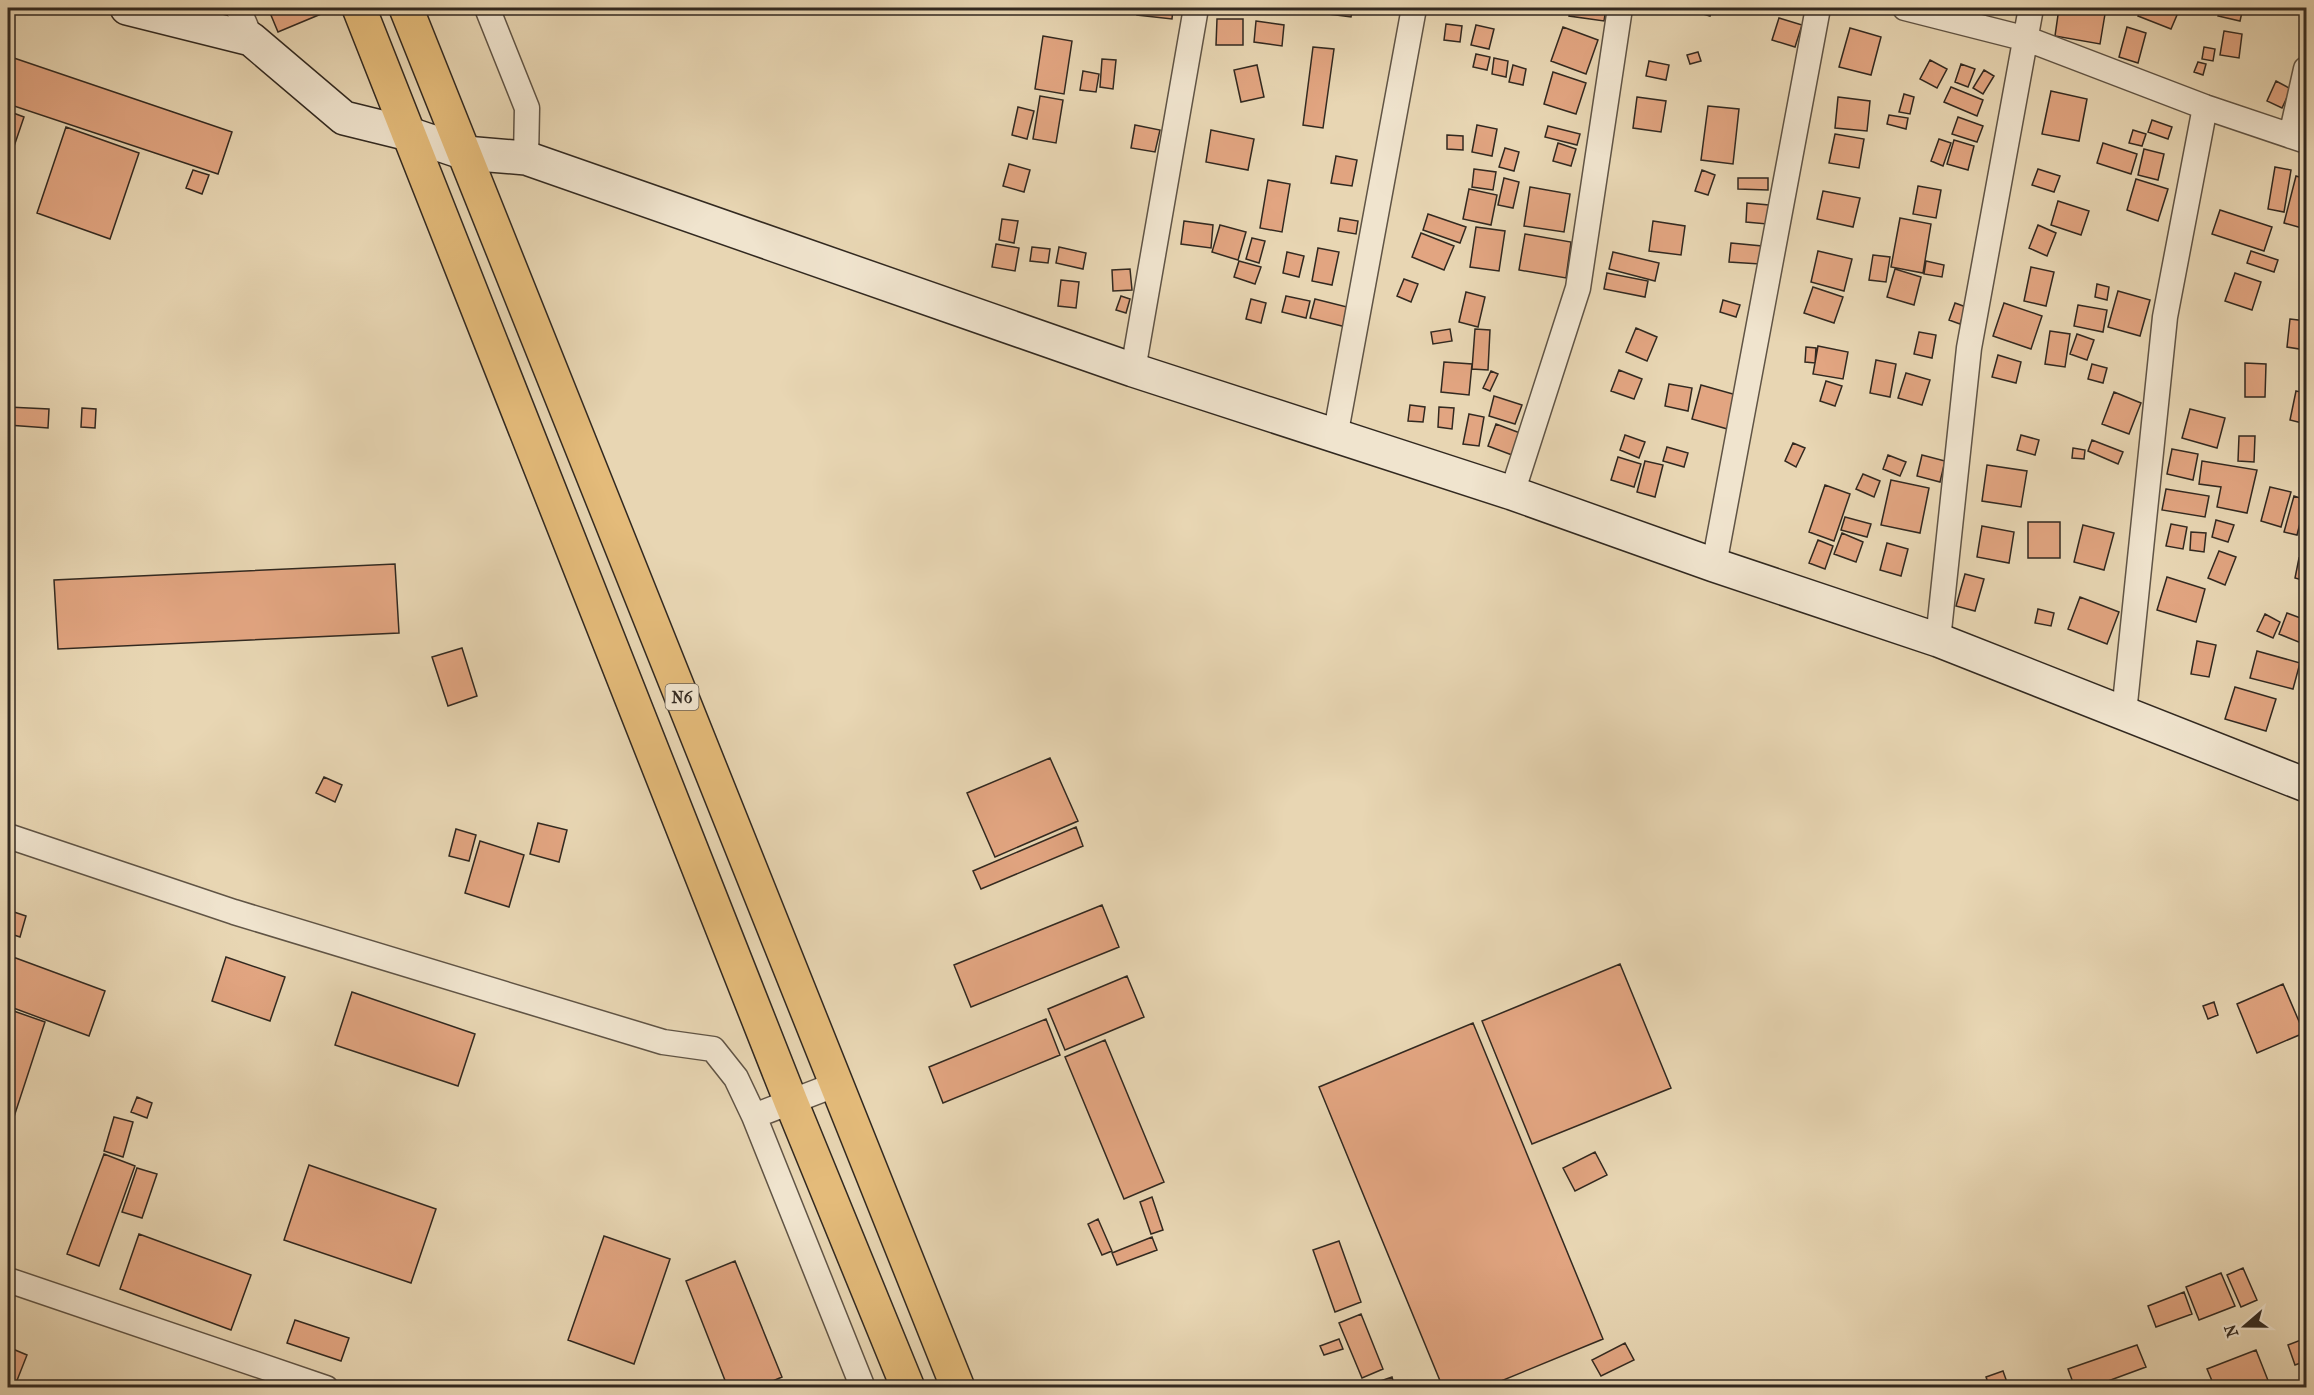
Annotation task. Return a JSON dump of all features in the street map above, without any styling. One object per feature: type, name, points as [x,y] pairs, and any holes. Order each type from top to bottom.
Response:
[{"type":"highway","points":[[358,8],[791,1102],[908,1388]]},
{"type":"highway","name":"N6","points":[[406,8],[958,1388]]},
{"type":"street","points":[[127,8],[251,39],[344,118],[409,134],[465,153],[526,158],[1133,370],[1512,493],[1714,565],[1938,640],[2307,785]]},
{"type":"street","points":[[238,8],[251,39]]},
{"type":"street","points":[[487,8],[527,108],[526,158]]},
{"type":"street","points":[[1133,370],[1196,8]]},
{"type":"street","points":[[1335,437],[1414,8]]},
{"type":"street","points":[[1512,493],[1578,288],[1620,8]]},
{"type":"street","points":[[1714,565],[1818,8]]},
{"type":"street","points":[[1905,8],[2027,39],[2205,107],[2299,138],[2307,69]]},
{"type":"street","points":[[1938,640],[1970,348],[2031,8]]},
{"type":"street","points":[[2124,713],[2165,317],[2205,107]]},
{"type":"street","points":[[8,836],[234,912],[663,1042],[714,1048],[736,1078],[754,1116],[863,1388]]},
{"type":"street","points":[[754,1116],[837,1084]]},
{"type":"street","points":[[8,1280],[326,1388]]},
{"type":"building","points":[[268,8],[318,8],[321,14],[278,32]]},
{"type":"building","points":[[1138,8],[1173,8],[1172,19],[1137,15]]},
{"type":"building","points":[[1330,8],[1353,8],[1351,17],[1329,14]]},
{"type":"building","points":[[1570,8],[1606,8],[1604,21],[1569,16]]},
{"type":"building","points":[[1694,8],[1713,8],[1710,16],[1693,11]]},
{"type":"building","points":[[2059,8],[2106,8],[2100,44],[2055,36]]},
{"type":"building","points":[[2141,8],[2180,8],[2171,29],[2138,16]]},
{"type":"building","points":[[2220,8],[2243,8],[2240,21],[2218,16]]},
{"type":"building","points":[[1779,18],[1802,25],[1795,47],[1772,40]]},
{"type":"building","points":[[1217,19],[1243,19],[1243,45],[1216,45]]},
{"type":"building","points":[[1256,21],[1284,25],[1282,46],[1254,42]]},
{"type":"building","points":[[1446,24],[1462,26],[1460,42],[1444,40]]},
{"type":"building","points":[[1476,25],[1494,29],[1489,49],[1471,45]]},
{"type":"building","points":[[1563,27],[1598,40],[1586,74],[1551,61]]},
{"type":"building","points":[[2127,27],[2146,33],[2138,63],[2119,57]]},
{"type":"building","points":[[1850,28],[1881,37],[1871,75],[1839,67]]},
{"type":"building","points":[[2224,31],[2242,34],[2239,58],[2220,55]]},
{"type":"building","points":[[1043,36],[1072,41],[1064,94],[1035,89]]},
{"type":"building","points":[[1313,47],[1334,49],[1323,128],[1303,125]]},
{"type":"building","points":[[2204,47],[2215,49],[2213,61],[2202,59]]},
{"type":"building","points":[[1698,52],[1701,61],[1690,64],[1687,55]]},
{"type":"building","points":[[1476,54],[1490,57],[1487,70],[1473,67]]},
{"type":"building","points":[[8,56],[232,132],[218,174],[8,104]]},
{"type":"building","points":[[1494,58],[1508,61],[1506,77],[1492,74]]},
{"type":"building","points":[[1102,59],[1116,60],[1113,89],[1100,87]]},
{"type":"building","points":[[1930,60],[1947,69],[1937,88],[1920,79]]},
{"type":"building","points":[[1649,61],[1669,65],[1666,80],[1646,76]]},
{"type":"building","points":[[2198,62],[2206,64],[2203,75],[2194,72]]},
{"type":"building","points":[[1961,64],[1975,69],[1968,87],[1955,82]]},
{"type":"building","points":[[1257,65],[1264,97],[1241,102],[1234,70]]},
{"type":"building","points":[[1513,65],[1526,69],[1523,85],[1509,82]]},
{"type":"building","points":[[1984,70],[1994,76],[1983,94],[1973,88]]},
{"type":"building","points":[[1083,71],[1099,74],[1096,92],[1080,90]]},
{"type":"building","points":[[1553,72],[1586,83],[1576,114],[1544,104]]},
{"type":"building","points":[[2276,81],[2291,89],[2282,108],[2267,101]]},
{"type":"building","points":[[1951,87],[1983,100],[1977,116],[1944,102]]},
{"type":"building","points":[[2051,91],[2087,99],[2079,141],[2042,134]]},
{"type":"building","points":[[1904,94],[1914,97],[1910,114],[1899,112]]},
{"type":"building","points":[[1040,96],[1063,100],[1056,143],[1033,139]]},
{"type":"building","points":[[1637,97],[1666,101],[1661,132],[1633,128]]},
{"type":"building","points":[[1838,97],[1870,101],[1867,131],[1835,128]]},
{"type":"building","points":[[1708,106],[1739,109],[1733,164],[1701,160]]},
{"type":"building","points":[[1018,107],[1034,111],[1027,139],[1012,135]]},
{"type":"building","points":[[8,111],[24,117],[8,164]]},
{"type":"building","points":[[1889,115],[1908,118],[1906,129],[1887,124]]},
{"type":"building","points":[[1958,117],[1983,126],[1977,142],[1952,134]]},
{"type":"building","points":[[2152,120],[2172,127],[2168,139],[2148,132]]},
{"type":"building","points":[[1135,125],[1160,130],[1155,152],[1131,148]]},
{"type":"building","points":[[1477,125],[1497,129],[1492,156],[1472,152]]},
{"type":"building","points":[[1548,126],[1580,134],[1577,145],[1545,137]]},
{"type":"building","points":[[66,127],[139,153],[110,239],[37,213]]},
{"type":"building","points":[[1211,130],[1254,139],[1248,170],[1206,162]]},
{"type":"building","points":[[2133,130],[2146,134],[2142,146],[2129,143]]},
{"type":"building","points":[[1835,134],[1864,139],[1859,168],[1829,163]]},
{"type":"building","points":[[1447,135],[1463,136],[1463,150],[1447,149]]},
{"type":"building","points":[[1939,139],[1951,143],[1943,166],[1931,161]]},
{"type":"building","points":[[1954,140],[1974,146],[1968,170],[1947,164]]},
{"type":"building","points":[[1558,143],[1576,149],[1571,166],[1553,161]]},
{"type":"building","points":[[2103,143],[2137,154],[2131,174],[2097,163]]},
{"type":"building","points":[[1505,148],[1519,152],[1514,171],[1499,167]]},
{"type":"building","points":[[2144,149],[2164,154],[2158,180],[2138,175]]},
{"type":"building","points":[[1336,156],[1357,160],[1352,186],[1331,183]]},
{"type":"building","points":[[1009,164],[1030,170],[1024,192],[1003,186]]},
{"type":"building","points":[[2275,167],[2291,170],[2284,212],[2268,209]]},
{"type":"building","points":[[1474,169],[1496,172],[1493,190],[1472,187]]},
{"type":"building","points":[[2038,169],[2060,176],[2054,192],[2032,185]]},
{"type":"building","points":[[193,170],[209,175],[202,194],[186,188]]},
{"type":"building","points":[[1702,170],[1715,175],[1708,195],[1695,191]]},
{"type":"building","points":[[2296,176],[2306,179],[2306,212],[2302,228],[2284,223]]},
{"type":"building","points":[[1504,178],[1519,182],[1513,208],[1498,205]]},
{"type":"building","points":[[1738,178],[1768,178],[1768,190],[1738,189]]},
{"type":"building","points":[[2136,179],[2168,189],[2158,221],[2127,210]]},
{"type":"building","points":[[1268,180],[1290,184],[1282,232],[1260,228]]},
{"type":"building","points":[[1918,186],[1941,190],[1936,218],[1913,214]]},
{"type":"building","points":[[1530,187],[1570,194],[1564,232],[1524,226]]},
{"type":"building","points":[[1469,189],[1497,195],[1491,225],[1463,219]]},
{"type":"building","points":[[1823,191],[1860,198],[1853,227],[1817,219]]},
{"type":"building","points":[[2058,201],[2089,211],[2081,235],[2051,225]]},
{"type":"building","points":[[1747,203],[1769,205],[1767,224],[1746,222]]},
{"type":"building","points":[[2220,210],[2272,227],[2264,251],[2212,234]]},
{"type":"building","points":[[1428,214],[1466,227],[1460,243],[1423,230]]},
{"type":"building","points":[[1340,218],[1358,221],[1356,234],[1338,231]]},
{"type":"building","points":[[1900,218],[1931,224],[1923,273],[1891,267]]},
{"type":"building","points":[[1002,219],[1018,221],[1014,243],[999,240]]},
{"type":"building","points":[[1184,221],[1213,225],[1211,248],[1181,244]]},
{"type":"building","points":[[1653,221],[1685,226],[1681,255],[1649,251]]},
{"type":"building","points":[[1220,225],[1246,232],[1238,260],[1212,252]]},
{"type":"building","points":[[2038,225],[2056,233],[2047,256],[2029,248]]},
{"type":"building","points":[[1476,227],[1505,231],[1499,271],[1470,267]]},
{"type":"building","points":[[1421,233],[1454,246],[1444,270],[1412,257]]},
{"type":"building","points":[[1525,234],[1571,242],[1566,278],[1519,270]]},
{"type":"building","points":[[1252,238],[1265,241],[1259,263],[1246,259]]},
{"type":"building","points":[[1731,243],[1762,246],[1760,264],[1729,262]]},
{"type":"building","points":[[996,244],[1019,248],[1015,271],[992,267]]},
{"type":"building","points":[[1032,247],[1050,249],[1048,263],[1030,261]]},
{"type":"building","points":[[1059,247],[1086,253],[1083,269],[1056,263]]},
{"type":"building","points":[[1318,248],[1339,252],[1332,285],[1312,281]]},
{"type":"building","points":[[1818,251],[1852,259],[1844,291],[1811,282]]},
{"type":"building","points":[[2251,251],[2278,260],[2274,272],[2247,263]]},
{"type":"building","points":[[1287,252],[1304,256],[1299,277],[1283,273]]},
{"type":"building","points":[[1613,252],[1659,263],[1655,281],[1609,269]]},
{"type":"building","points":[[1873,255],[1890,257],[1886,282],[1869,280]]},
{"type":"building","points":[[8,261],[13,263],[8,281]]},
{"type":"building","points":[[1239,261],[1261,267],[1255,284],[1234,277]]},
{"type":"building","points":[[1926,261],[1944,265],[1942,277],[1924,274]]},
{"type":"building","points":[[2031,267],[2054,272],[2046,306],[2024,301]]},
{"type":"building","points":[[1130,269],[1132,290],[1113,291],[1112,270]]},
{"type":"building","points":[[1895,269],[1921,277],[1914,305],[1887,297]]},
{"type":"building","points":[[1607,273],[1648,281],[1645,297],[1604,289]]},
{"type":"building","points":[[2235,273],[2261,282],[2252,310],[2225,301]]},
{"type":"building","points":[[1404,279],[1418,284],[1411,302],[1397,296]]},
{"type":"building","points":[[1061,280],[1079,282],[1076,308],[1058,306]]},
{"type":"building","points":[[2097,284],[2109,287],[2107,300],[2095,297]]},
{"type":"building","points":[[1813,287],[1843,297],[1834,323],[1804,313]]},
{"type":"building","points":[[2118,291],[2150,300],[2140,336],[2108,327]]},
{"type":"building","points":[[1466,292],[1485,297],[1478,327],[1459,322]]},
{"type":"building","points":[[1121,296],[1130,299],[1126,313],[1116,310]]},
{"type":"building","points":[[1286,296],[1310,301],[1306,318],[1282,312]]},
{"type":"building","points":[[1251,299],[1266,303],[1261,323],[1246,319]]},
{"type":"building","points":[[1315,299],[1351,308],[1346,327],[1310,318]]},
{"type":"building","points":[[1723,300],[1740,305],[1736,317],[1720,312]]},
{"type":"building","points":[[1955,303],[1966,307],[1960,324],[1949,320]]},
{"type":"building","points":[[2004,303],[2042,316],[2031,349],[1993,336]]},
{"type":"building","points":[[2078,305],[2107,310],[2103,332],[2074,326]]},
{"type":"building","points":[[2290,319],[2306,321],[2306,350],[2287,347]]},
{"type":"building","points":[[1636,328],[1657,337],[1647,361],[1626,352]]},
{"type":"building","points":[[1450,329],[1452,341],[1433,344],[1431,332]]},
{"type":"building","points":[[1475,329],[1490,330],[1488,370],[1472,369]]},
{"type":"building","points":[[2050,331],[2070,334],[2065,367],[2045,364]]},
{"type":"building","points":[[1919,332],[1936,335],[1932,358],[1914,354]]},
{"type":"building","points":[[2077,334],[2094,340],[2087,360],[2070,354]]},
{"type":"building","points":[[1818,346],[1848,352],[1843,379],[1813,374]]},
{"type":"building","points":[[1806,347],[1816,348],[1815,363],[1805,362]]},
{"type":"building","points":[[1998,355],[2021,362],[2016,383],[1992,377]]},
{"type":"building","points":[[1876,360],[1896,364],[1890,397],[1870,393]]},
{"type":"building","points":[[1444,362],[1472,364],[1469,395],[1441,392]]},
{"type":"building","points":[[2245,363],[2266,364],[2265,397],[2245,397]]},
{"type":"building","points":[[2092,364],[2107,368],[2103,383],[2088,379]]},
{"type":"building","points":[[1619,370],[1642,379],[1634,399],[1611,391]]},
{"type":"building","points":[[1491,371],[1498,374],[1490,391],[1483,388]]},
{"type":"building","points":[[1906,373],[1930,380],[1922,405],[1898,398]]},
{"type":"building","points":[[1826,381],[1842,386],[1835,406],[1820,401]]},
{"type":"building","points":[[1669,384],[1692,388],[1688,411],[1665,406]]},
{"type":"building","points":[[1701,385],[1740,396],[1731,430],[1692,419]]},
{"type":"building","points":[[2296,391],[2306,393],[2306,424],[2290,420]]},
{"type":"building","points":[[2114,392],[2141,403],[2129,434],[2102,424]]},
{"type":"building","points":[[1494,396],[1522,405],[1515,424],[1489,416]]},
{"type":"building","points":[[1410,405],[1425,407],[1423,422],[1408,421]]},
{"type":"building","points":[[8,407],[49,409],[48,428],[8,425]]},
{"type":"building","points":[[1439,407],[1454,408],[1452,429],[1438,427]]},
{"type":"building","points":[[82,408],[96,409],[95,428],[81,427]]},
{"type":"building","points":[[2190,409],[2225,418],[2217,448],[2182,438]]},
{"type":"building","points":[[1469,414],[1484,417],[1479,446],[1463,444]]},
{"type":"building","points":[[1496,424],[1520,433],[1512,455],[1488,446]]},
{"type":"building","points":[[1625,435],[1645,442],[1639,458],[1620,450]]},
{"type":"building","points":[[2021,435],[2039,440],[2035,455],[2017,450]]},
{"type":"building","points":[[2239,436],[2255,436],[2254,462],[2238,461]]},
{"type":"building","points":[[2092,440],[2123,452],[2118,464],[2088,451]]},
{"type":"building","points":[[1793,443],[1805,448],[1796,467],[1785,461]]},
{"type":"building","points":[[1667,447],[1688,453],[1684,467],[1663,461]]},
{"type":"building","points":[[2073,448],[2085,450],[2084,459],[2072,458]]},
{"type":"building","points":[[2172,449],[2198,454],[2193,480],[2167,474]]},
{"type":"building","points":[[1888,455],[1906,462],[1900,476],[1883,469]]},
{"type":"building","points":[[1922,455],[1945,461],[1940,482],[1917,476]]},
{"type":"building","points":[[1618,457],[1641,464],[1634,487],[1611,480]]},
{"type":"building","points":[[1645,461],[1663,465],[1655,497],[1637,492]]},
{"type":"building","points":[[2202,461],[2257,470],[2247,513],[2217,507],[2221,487],[2199,484]]},
{"type":"building","points":[[1987,465],[2027,471],[2021,507],[1982,501]]},
{"type":"building","points":[[1863,474],[1880,481],[1874,497],[1856,489]]},
{"type":"building","points":[[1891,480],[1929,488],[1920,533],[1881,525]]},
{"type":"building","points":[[1825,485],[1850,494],[1834,541],[1809,532]]},
{"type":"building","points":[[2270,487],[2291,492],[2281,527],[2261,521]]},
{"type":"building","points":[[2166,489],[2209,496],[2205,517],[2162,510]]},
{"type":"building","points":[[2294,496],[2306,500],[2297,535],[2284,532]]},
{"type":"building","points":[[1845,517],[1871,524],[1867,537],[1841,530]]},
{"type":"building","points":[[2216,520],[2234,525],[2228,542],[2212,537]]},
{"type":"building","points":[[2028,522],[2060,522],[2060,558],[2028,558]]},
{"type":"building","points":[[2171,524],[2187,527],[2183,549],[2166,546]]},
{"type":"building","points":[[2083,525],[2114,533],[2104,570],[2074,562]]},
{"type":"building","points":[[1982,526],[2014,532],[2009,563],[1977,557]]},
{"type":"building","points":[[2191,532],[2206,533],[2204,552],[2190,550]]},
{"type":"building","points":[[1842,533],[1863,542],[1856,562],[1834,554]]},
{"type":"building","points":[[1818,540],[1833,546],[1825,569],[1809,563]]},
{"type":"building","points":[[1887,543],[1908,549],[1901,576],[1880,570]]},
{"type":"building","points":[[2219,551],[2236,557],[2225,585],[2208,578]]},
{"type":"building","points":[[2299,558],[2306,560],[2306,581],[2295,578]]},
{"type":"building","points":[[395,564],[399,633],[58,649],[54,580]]},
{"type":"building","points":[[1965,574],[1984,579],[1975,611],[1956,606]]},
{"type":"building","points":[[2167,577],[2205,589],[2196,622],[2157,610]]},
{"type":"building","points":[[2080,597],[2119,612],[2107,644],[2068,629]]},
{"type":"building","points":[[2038,609],[2054,613],[2051,626],[2035,623]]},
{"type":"building","points":[[2287,613],[2306,620],[2306,645],[2279,634]]},
{"type":"building","points":[[2265,614],[2280,622],[2273,638],[2257,631]]},
{"type":"building","points":[[2197,641],[2216,645],[2209,677],[2191,674]]},
{"type":"building","points":[[462,648],[477,696],[448,706],[432,657]]},
{"type":"building","points":[[2257,651],[2300,663],[2293,689],[2250,678]]},
{"type":"building","points":[[2235,687],[2276,699],[2266,731],[2225,719]]},
{"type":"building","points":[[1050,758],[1078,821],[995,857],[967,793]]},
{"type":"building","points":[[324,777],[342,785],[335,802],[316,793]]},
{"type":"building","points":[[538,823],[567,830],[559,862],[530,854]]},
{"type":"building","points":[[1076,827],[1083,846],[981,889],[973,871]]},
{"type":"building","points":[[456,829],[476,835],[469,861],[449,856]]},
{"type":"building","points":[[480,841],[524,855],[509,907],[465,893]]},
{"type":"building","points":[[1102,905],[1119,947],[971,1007],[954,965]]},
{"type":"building","points":[[8,910],[26,916],[20,937],[8,933]]},
{"type":"building","points":[[13,957],[105,991],[89,1036],[8,1006],[8,972]]},
{"type":"building","points":[[226,957],[285,977],[270,1021],[212,1001]]},
{"type":"building","points":[[1620,964],[1671,1088],[1532,1144],[1482,1021]]},
{"type":"building","points":[[1127,976],[1144,1017],[1065,1050],[1048,1009]]},
{"type":"building","points":[[2283,984],[2304,1033],[2257,1053],[2237,1004]]},
{"type":"building","points":[[352,992],[475,1034],[458,1086],[335,1045]]},
{"type":"building","points":[[2214,1002],[2218,1015],[2208,1019],[2203,1006]]},
{"type":"building","points":[[8,1009],[45,1022],[10,1129],[8,1128]]},
{"type":"building","points":[[1046,1019],[1060,1055],[943,1103],[929,1067]]},
{"type":"building","points":[[1473,1023],[1603,1339],[1484,1388],[1443,1388],[1319,1087]]},
{"type":"building","points":[[1105,1040],[1164,1182],[1124,1199],[1065,1057]]},
{"type":"building","points":[[137,1097],[152,1103],[147,1118],[131,1112]]},
{"type":"building","points":[[114,1117],[133,1122],[123,1157],[104,1151]]},
{"type":"building","points":[[1595,1152],[1607,1175],[1575,1191],[1563,1168]]},
{"type":"building","points":[[104,1154],[135,1166],[99,1266],[67,1254]]},
{"type":"building","points":[[309,1165],[436,1209],[411,1283],[284,1240]]},
{"type":"building","points":[[137,1168],[157,1174],[142,1218],[122,1212]]},
{"type":"building","points":[[1152,1197],[1163,1230],[1151,1234],[1140,1202]]},
{"type":"building","points":[[1098,1219],[1112,1251],[1102,1255],[1088,1224]]},
{"type":"building","points":[[139,1234],[251,1275],[231,1330],[120,1289]]},
{"type":"building","points":[[604,1236],[670,1259],[634,1364],[568,1340]]},
{"type":"building","points":[[1152,1237],[1157,1250],[1117,1265],[1112,1253]]},
{"type":"building","points":[[1339,1241],[1361,1302],[1335,1312],[1313,1250]]},
{"type":"building","points":[[735,1261],[782,1377],[756,1388],[728,1388],[686,1281]]},
{"type":"building","points":[[2243,1268],[2257,1300],[2241,1307],[2227,1275]]},
{"type":"building","points":[[2221,1273],[2235,1306],[2199,1320],[2186,1287]]},
{"type":"building","points":[[2184,1292],[2192,1314],[2156,1327],[2148,1306]]},
{"type":"building","points":[[1361,1314],[1383,1369],[1362,1378],[1339,1323]]},
{"type":"building","points":[[295,1320],[349,1338],[341,1361],[287,1343]]},
{"type":"building","points":[[2306,1338],[2306,1361],[2295,1365],[2288,1345]]},
{"type":"building","points":[[1339,1339],[1343,1349],[1324,1355],[1320,1346]]},
{"type":"building","points":[[1625,1343],[1634,1360],[1601,1376],[1592,1360]]},
{"type":"building","points":[[2137,1345],[2146,1367],[2089,1388],[2075,1388],[2068,1369]]},
{"type":"building","points":[[8,1347],[27,1355],[14,1388],[8,1388]]},
{"type":"building","points":[[2256,1350],[2271,1388],[2215,1388],[2207,1369]]},
{"type":"building","points":[[2003,1371],[2009,1388],[1990,1388],[1986,1377]]},
{"type":"building","points":[[1392,1377],[1395,1388],[1370,1388],[1369,1385]]},
{"type":"building","points":[[1981,1381],[1984,1388],[1966,1388]]}]
